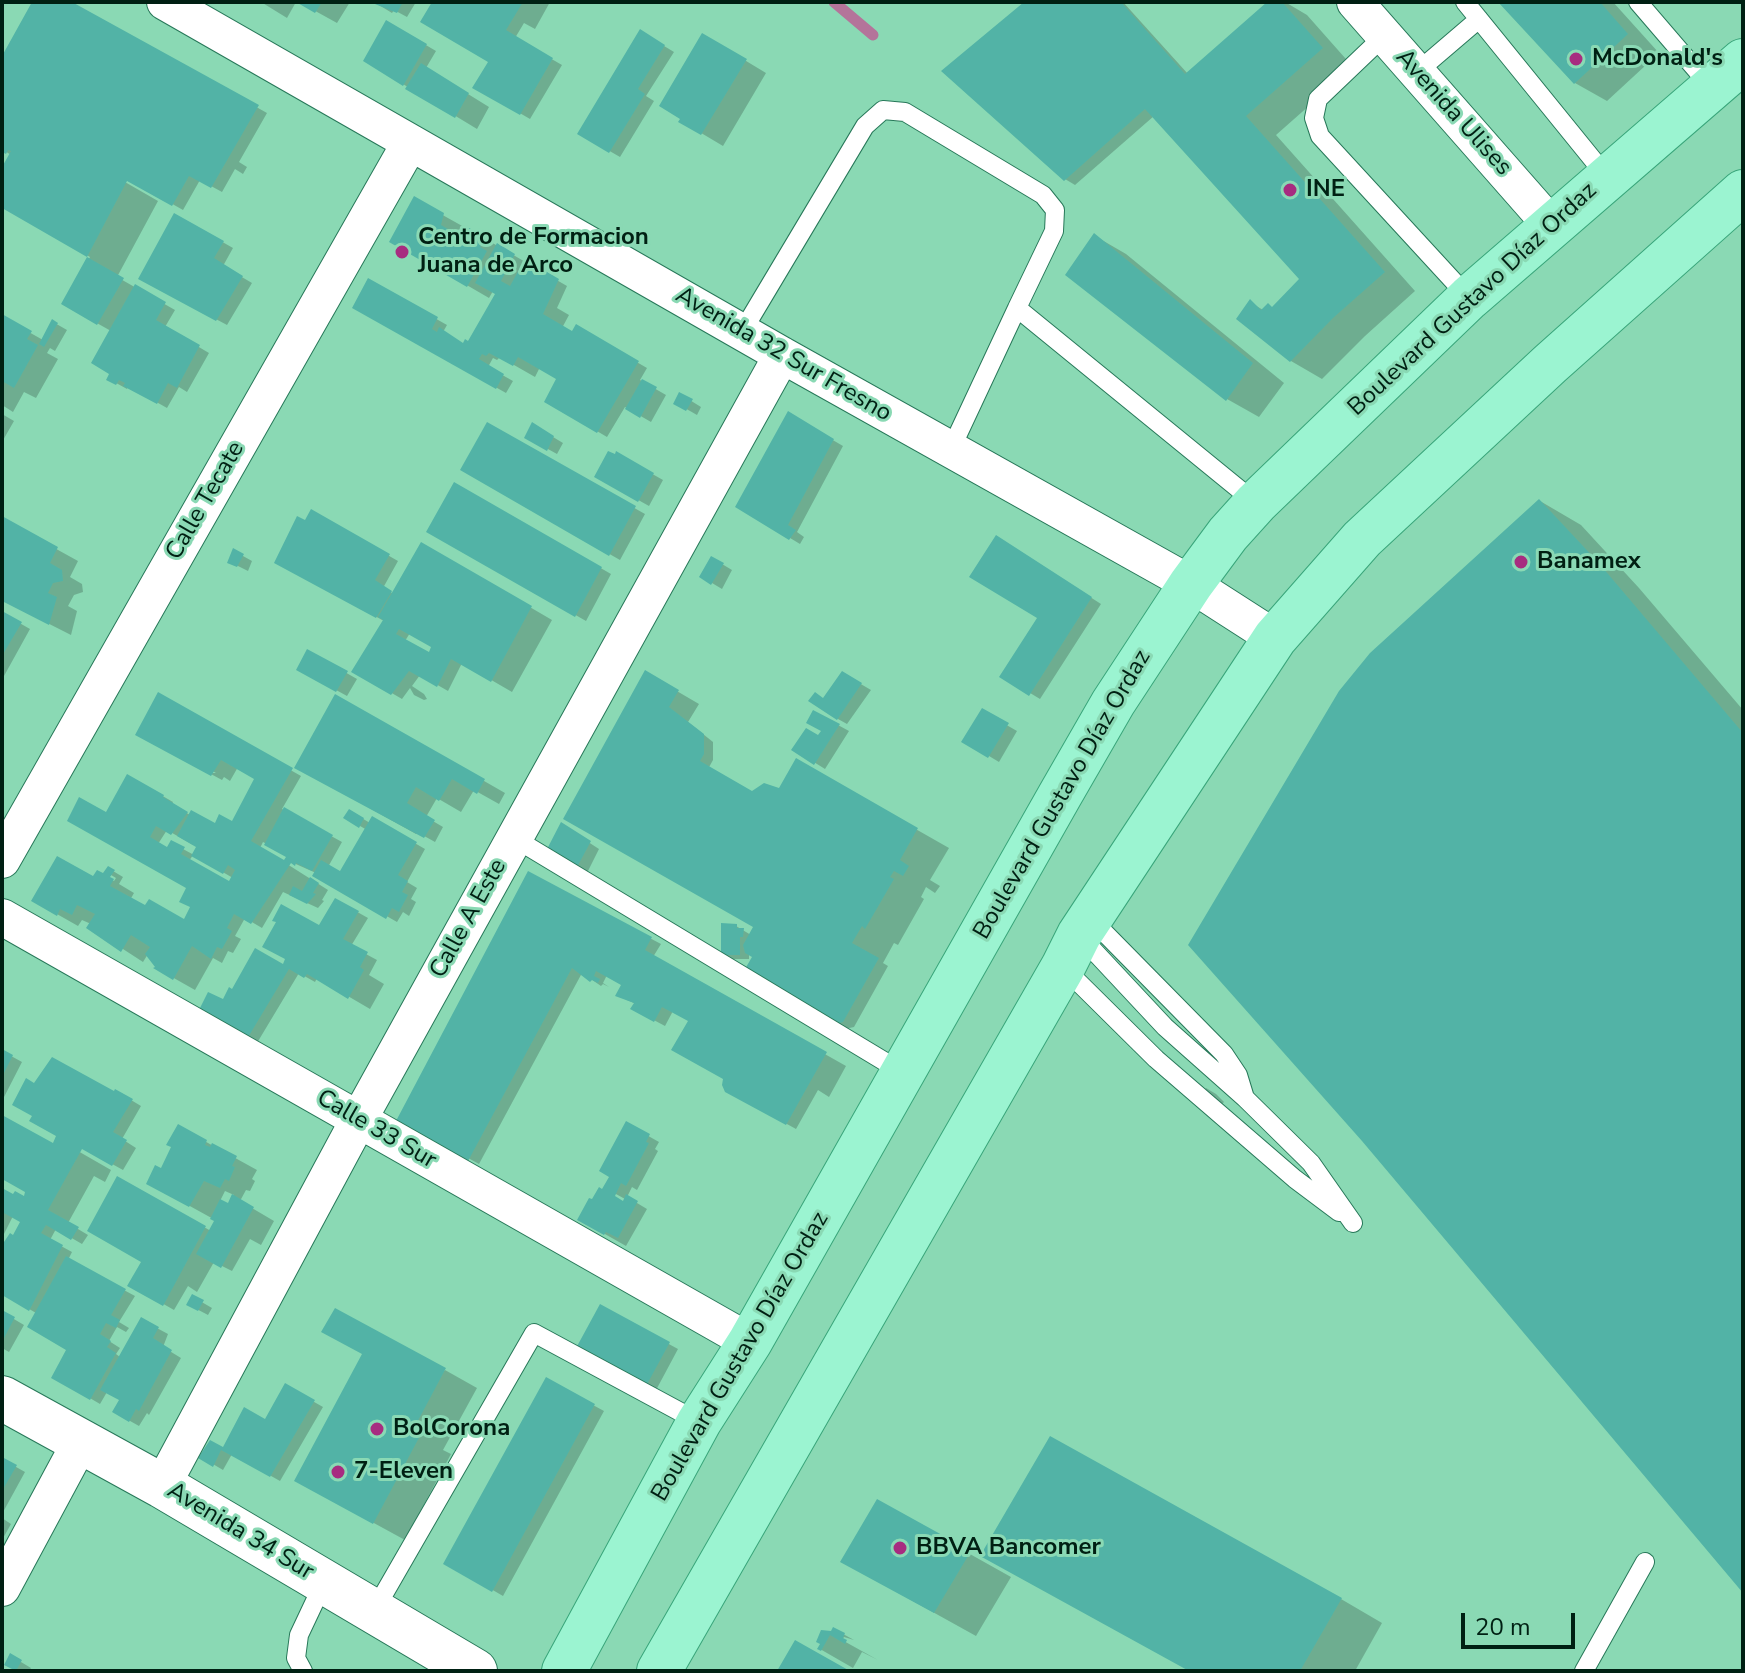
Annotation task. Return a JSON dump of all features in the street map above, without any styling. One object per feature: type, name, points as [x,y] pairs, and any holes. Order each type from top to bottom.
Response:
[{"type":"main road","name":"Boulevard Gustavo Díaz Ordaz","points":[[564,1671],[699,1422],[750,1342],[1113,703],[1191,584],[1228,534],[1256,503],[1469,298],[1727,74]]},
{"type":"main road","points":[[659,1671],[1077,940],[1275,638],[1362,539],[1550,364],[1743,192]]},
{"type":"main road","name":"Avenida 34 Sur","points":[[2,1398],[162,1486],[475,1671]]},
{"type":"street","name":"Avenida Ulises","points":[[1355,2],[1551,225]]},
{"type":"street","name":"Avenida 32 Sur Fresno","points":[[189,8],[410,143],[1191,584],[1275,638]]},
{"type":"street","name":"Calle Tecate","points":[[2,860],[410,143]]},
{"type":"street","name":"Calle A Este","points":[[162,1486],[359,1119],[782,355]]},
{"type":"street","name":"Calle 33 Sur","points":[[2,917],[750,1342]]},
{"type":"street","points":[[2,1588],[81,1441]]},
{"type":"lane","points":[[1465,2],[1607,177]]},
{"type":"lane","points":[[1638,2],[1727,74]]},
{"type":"lane","points":[[1417,72],[1479,19]]},
{"type":"lane","points":[[1384,36],[1318,99],[1314,118],[1320,136],[1469,298]]},
{"type":"lane","points":[[742,332],[865,126],[883,110],[905,112],[1043,195],[1055,210],[1054,231],[951,449]]},
{"type":"lane","points":[[1017,308],[1256,503]]},
{"type":"lane","points":[[514,838],[903,1072]]},
{"type":"lane","points":[[1077,940],[1311,1163],[1353,1223],[1295,1179],[1156,1059],[1077,940]]},
{"type":"lane","points":[[374,1611],[534,1333],[699,1422]]},
{"type":"lane","points":[[1584,1671],[1645,1562]]},
{"type":"lane","points":[[303,1671],[296,1658],[299,1635],[324,1582]]},
{"type":"building","points":[[32,2],[72,2],[259,105],[211,188],[189,176],[172,206],[127,181],[87,257],[2,208],[2,167],[11,151],[8,150],[6,154],[2,152],[2,56]]},
{"type":"building","points":[[296,2],[322,2],[315,13]]},
{"type":"building","points":[[370,2],[403,2],[397,13]]},
{"type":"building","points":[[432,2],[523,2],[506,30],[553,58],[520,115],[472,88],[488,62],[420,22]]},
{"type":"building","points":[[1024,2],[1121,2],[1185,74],[1267,2],[1282,2],[1323,48],[1246,116],[1385,272],[1290,362],[1236,319],[1250,299],[1261,310],[1268,303],[1272,307],[1299,279],[1145,109],[1064,181],[941,71]]},
{"type":"building","name":"McDonald's","points":[[1498,2],[1600,2],[1628,34],[1574,84]]},
{"type":"building","points":[[386,20],[427,44],[403,86],[363,61]]},
{"type":"building","points":[[640,29],[665,45],[638,89],[645,94],[609,153],[577,134]]},
{"type":"building","points":[[702,33],[747,59],[701,135],[659,106]]},
{"type":"building","points":[[421,63],[469,93],[455,118],[405,89]]},
{"type":"building","points":[[414,196],[444,213],[441,225],[463,238],[469,228],[486,237],[480,247],[487,251],[467,287],[389,242]]},
{"type":"building","points":[[174,213],[224,241],[214,258],[243,276],[216,321],[138,279]]},
{"type":"building","points":[[1094,233],[1253,363],[1226,401],[1065,275]]},
{"type":"building","points":[[497,243],[515,254],[501,281],[510,286],[525,259],[559,279],[543,314],[572,331],[576,324],[639,361],[597,433],[544,402],[556,379],[518,357],[513,366],[489,353],[486,356],[482,354],[479,359],[504,374],[496,389],[352,308],[368,278],[438,317],[432,329],[437,332],[439,327],[463,343],[465,339],[468,341],[495,294],[475,283]]},
{"type":"building","points":[[87,257],[124,278],[97,325],[61,304]]},
{"type":"building","points":[[135,284],[166,302],[156,320],[200,345],[177,388],[168,383],[157,404],[123,386],[125,383],[119,380],[116,385],[106,380],[109,374],[91,363]]},
{"type":"building","points":[[2,314],[32,331],[27,339],[38,345],[14,388],[2,381]]},
{"type":"building","points":[[52,319],[58,323],[44,347],[39,344]]},
{"type":"building","points":[[642,379],[657,387],[640,418],[625,409]]},
{"type":"building","points":[[679,392],[693,399],[686,411],[673,404]]},
{"type":"building","points":[[788,411],[834,439],[788,525],[796,530],[789,540],[735,507]]},
{"type":"building","points":[[487,422],[636,506],[609,556],[460,470]]},
{"type":"building","points":[[532,422],[554,436],[547,451],[524,438]]},
{"type":"building","points":[[608,451],[615,454],[616,451],[654,473],[638,502],[594,477]]},
{"type":"building","points":[[454,482],[602,567],[575,617],[426,532]]},
{"type":"building","points":[[1539,499],[1597,561],[1743,733],[1743,1593],[1362,1141],[1188,945],[1339,691],[1370,653]]},
{"type":"building","points":[[311,509],[390,554],[375,580],[392,591],[376,618],[274,563],[297,516],[305,520]]},
{"type":"building","points":[[2,516],[58,547],[50,563],[62,570],[63,581],[53,583],[48,593],[57,597],[49,625],[2,601]]},
{"type":"building","points":[[996,535],[1092,597],[1029,696],[999,677],[1037,618],[969,577]]},
{"type":"building","points":[[421,542],[532,606],[491,682],[451,659],[437,687],[409,671],[391,695],[351,672],[383,620],[378,617]],"holes":[[[399,629],[431,647],[429,652],[396,634]]]},
{"type":"building","points":[[233,548],[244,554],[237,567],[227,563]]},
{"type":"building","points":[[711,556],[724,563],[711,585],[699,577]]},
{"type":"building","points":[[2,611],[22,622],[2,656]]},
{"type":"building","points":[[307,649],[348,671],[336,692],[296,670]]},
{"type":"building","points":[[645,670],[679,690],[669,707],[704,734],[704,754],[700,761],[752,791],[764,783],[779,788],[796,758],[918,828],[900,860],[909,866],[903,876],[894,871],[890,877],[894,879],[865,929],[862,926],[852,943],[879,958],[843,1022],[833,1025],[745,969],[752,957],[745,953],[743,945],[753,927],[563,819]]},
{"type":"building","points":[[842,671],[862,683],[837,720],[808,701],[815,692],[823,698]]},
{"type":"building","points":[[158,692],[293,768],[251,841],[284,860],[286,857],[264,845],[284,807],[333,835],[312,871],[291,863],[251,924],[234,914],[227,928],[232,931],[222,949],[217,947],[211,959],[192,946],[173,980],[153,968],[145,954],[150,947],[131,935],[121,952],[86,928],[95,914],[77,905],[72,915],[60,909],[57,916],[31,901],[57,856],[93,876],[97,870],[103,873],[108,866],[115,870],[110,877],[114,879],[110,886],[145,905],[149,899],[184,919],[190,907],[179,902],[186,888],[67,821],[79,797],[106,812],[127,774],[188,812],[171,835],[156,826],[150,837],[167,847],[171,840],[185,847],[181,854],[229,881],[235,870],[228,865],[223,874],[191,856],[196,847],[177,836],[191,810],[215,823],[219,814],[232,821],[254,779],[221,760],[211,776],[135,735]]},
{"type":"building","points":[[335,694],[485,779],[477,794],[452,779],[439,801],[416,787],[407,803],[435,820],[424,838],[294,768]]},
{"type":"building","points":[[982,708],[1009,723],[988,758],[961,742]]},
{"type":"building","points":[[813,710],[840,724],[814,765],[791,750],[806,728],[818,735],[821,731],[806,723]]},
{"type":"building","points":[[349,809],[364,818],[359,828],[343,818]]},
{"type":"building","points":[[372,816],[417,842],[398,875],[408,881],[402,892],[408,895],[399,912],[392,908],[386,919],[312,876],[321,860],[340,871]]},
{"type":"building","points":[[561,822],[591,841],[576,869],[545,853]]},
{"type":"building","points":[[528,871],[652,937],[645,950],[827,1052],[786,1125],[725,1092],[723,1079],[671,1050],[688,1021],[662,1007],[654,1022],[630,1009],[634,1003],[615,996],[621,985],[596,971],[594,976],[600,979],[598,983],[590,982],[572,968],[468,1161],[396,1121]]},
{"type":"building","points":[[310,877],[319,883],[313,893],[316,894],[307,904],[289,895],[293,886],[302,891]]},
{"type":"building","points":[[335,898],[359,911],[343,939],[368,952],[360,967],[364,970],[348,999],[307,974],[304,978],[289,969],[247,1039],[198,1012],[208,992],[223,999],[229,987],[232,989],[255,948],[283,964],[285,959],[262,947],[276,922],[272,921],[281,904],[319,925]]},
{"type":"building","points":[[721,923],[737,924],[737,928],[744,928],[743,937],[740,937],[740,955],[721,955]]},
{"type":"building","points":[[2,1049],[13,1055],[2,1077]]},
{"type":"building","points":[[52,1057],[133,1099],[113,1132],[127,1140],[112,1166],[82,1149],[48,1210],[79,1227],[71,1240],[46,1225],[41,1233],[63,1245],[29,1311],[2,1295],[2,1245],[10,1233],[13,1235],[20,1222],[2,1212],[2,1188],[24,1196],[25,1192],[2,1179],[2,1115],[53,1143],[56,1136],[29,1121],[32,1116],[12,1105],[26,1078],[34,1083]]},
{"type":"building","points":[[626,1121],[650,1134],[646,1142],[649,1143],[626,1186],[621,1183],[615,1196],[623,1201],[626,1194],[638,1201],[618,1238],[606,1232],[604,1235],[577,1220],[589,1198],[592,1199],[599,1187],[602,1189],[609,1177],[599,1171]]},
{"type":"building","points":[[178,1124],[207,1140],[205,1145],[210,1147],[212,1143],[237,1156],[229,1181],[225,1179],[220,1188],[204,1181],[189,1207],[146,1184],[155,1165],[161,1168],[171,1147],[166,1145]]},
{"type":"building","points":[[117,1176],[206,1226],[163,1306],[127,1286],[141,1262],[87,1231]]},
{"type":"building","points":[[232,1194],[254,1207],[221,1268],[196,1254],[214,1221],[210,1219],[220,1199],[228,1203]]},
{"type":"building","points":[[66,1256],[126,1289],[111,1315],[120,1320],[116,1328],[106,1323],[100,1334],[111,1341],[107,1347],[116,1353],[90,1400],[51,1378],[66,1350],[27,1327]]},
{"type":"building","points":[[192,1294],[204,1300],[198,1311],[186,1305]]},
{"type":"building","points":[[600,1304],[670,1342],[645,1388],[575,1350]]},
{"type":"building","points":[[335,1308],[446,1368],[413,1430],[421,1434],[373,1524],[294,1481],[362,1354],[321,1332]]},
{"type":"building","points":[[2,1310],[15,1317],[2,1342]]},
{"type":"building","points":[[141,1317],[159,1327],[153,1338],[172,1350],[139,1411],[136,1409],[129,1422],[112,1412],[119,1400],[100,1390]]},
{"type":"building","points":[[546,1377],[595,1404],[492,1592],[443,1564]]},
{"type":"building","points":[[285,1383],[315,1400],[270,1477],[221,1450],[213,1467],[198,1458],[210,1440],[223,1447],[244,1407],[265,1419]]},
{"type":"building","points":[[1050,1436],[1342,1598],[1300,1671],[1189,1671],[980,1556]]},
{"type":"building","points":[[2,1457],[17,1465],[2,1491]]},
{"type":"building","points":[[877,1499],[971,1551],[934,1613],[840,1562]]},
{"type":"building","points":[[833,1627],[845,1633],[845,1644],[830,1635],[821,1651],[817,1649],[820,1644],[816,1642],[821,1630],[831,1631]]},
{"type":"building","points":[[795,1640],[850,1671],[777,1671]]},
{"type":"building","points":[[10,1653],[22,1660],[16,1671],[4,1665]]},
{"type":"waterway","points":[[834,2],[873,35]]},
{"type":"place","name":"McDonald's","points":[[1576,59]]},
{"type":"place","name":"INE","points":[[1290,190]]},
{"type":"place","name":"Centro de Formacion Juana de Arco","points":[[402,252]]},
{"type":"place","name":"Banamex","points":[[1521,562]]},
{"type":"place","name":"BolCorona","points":[[377,1429]]},
{"type":"place","name":"7-Eleven","points":[[338,1472]]},
{"type":"place","name":"BBVA Bancomer","points":[[900,1548]]}]
